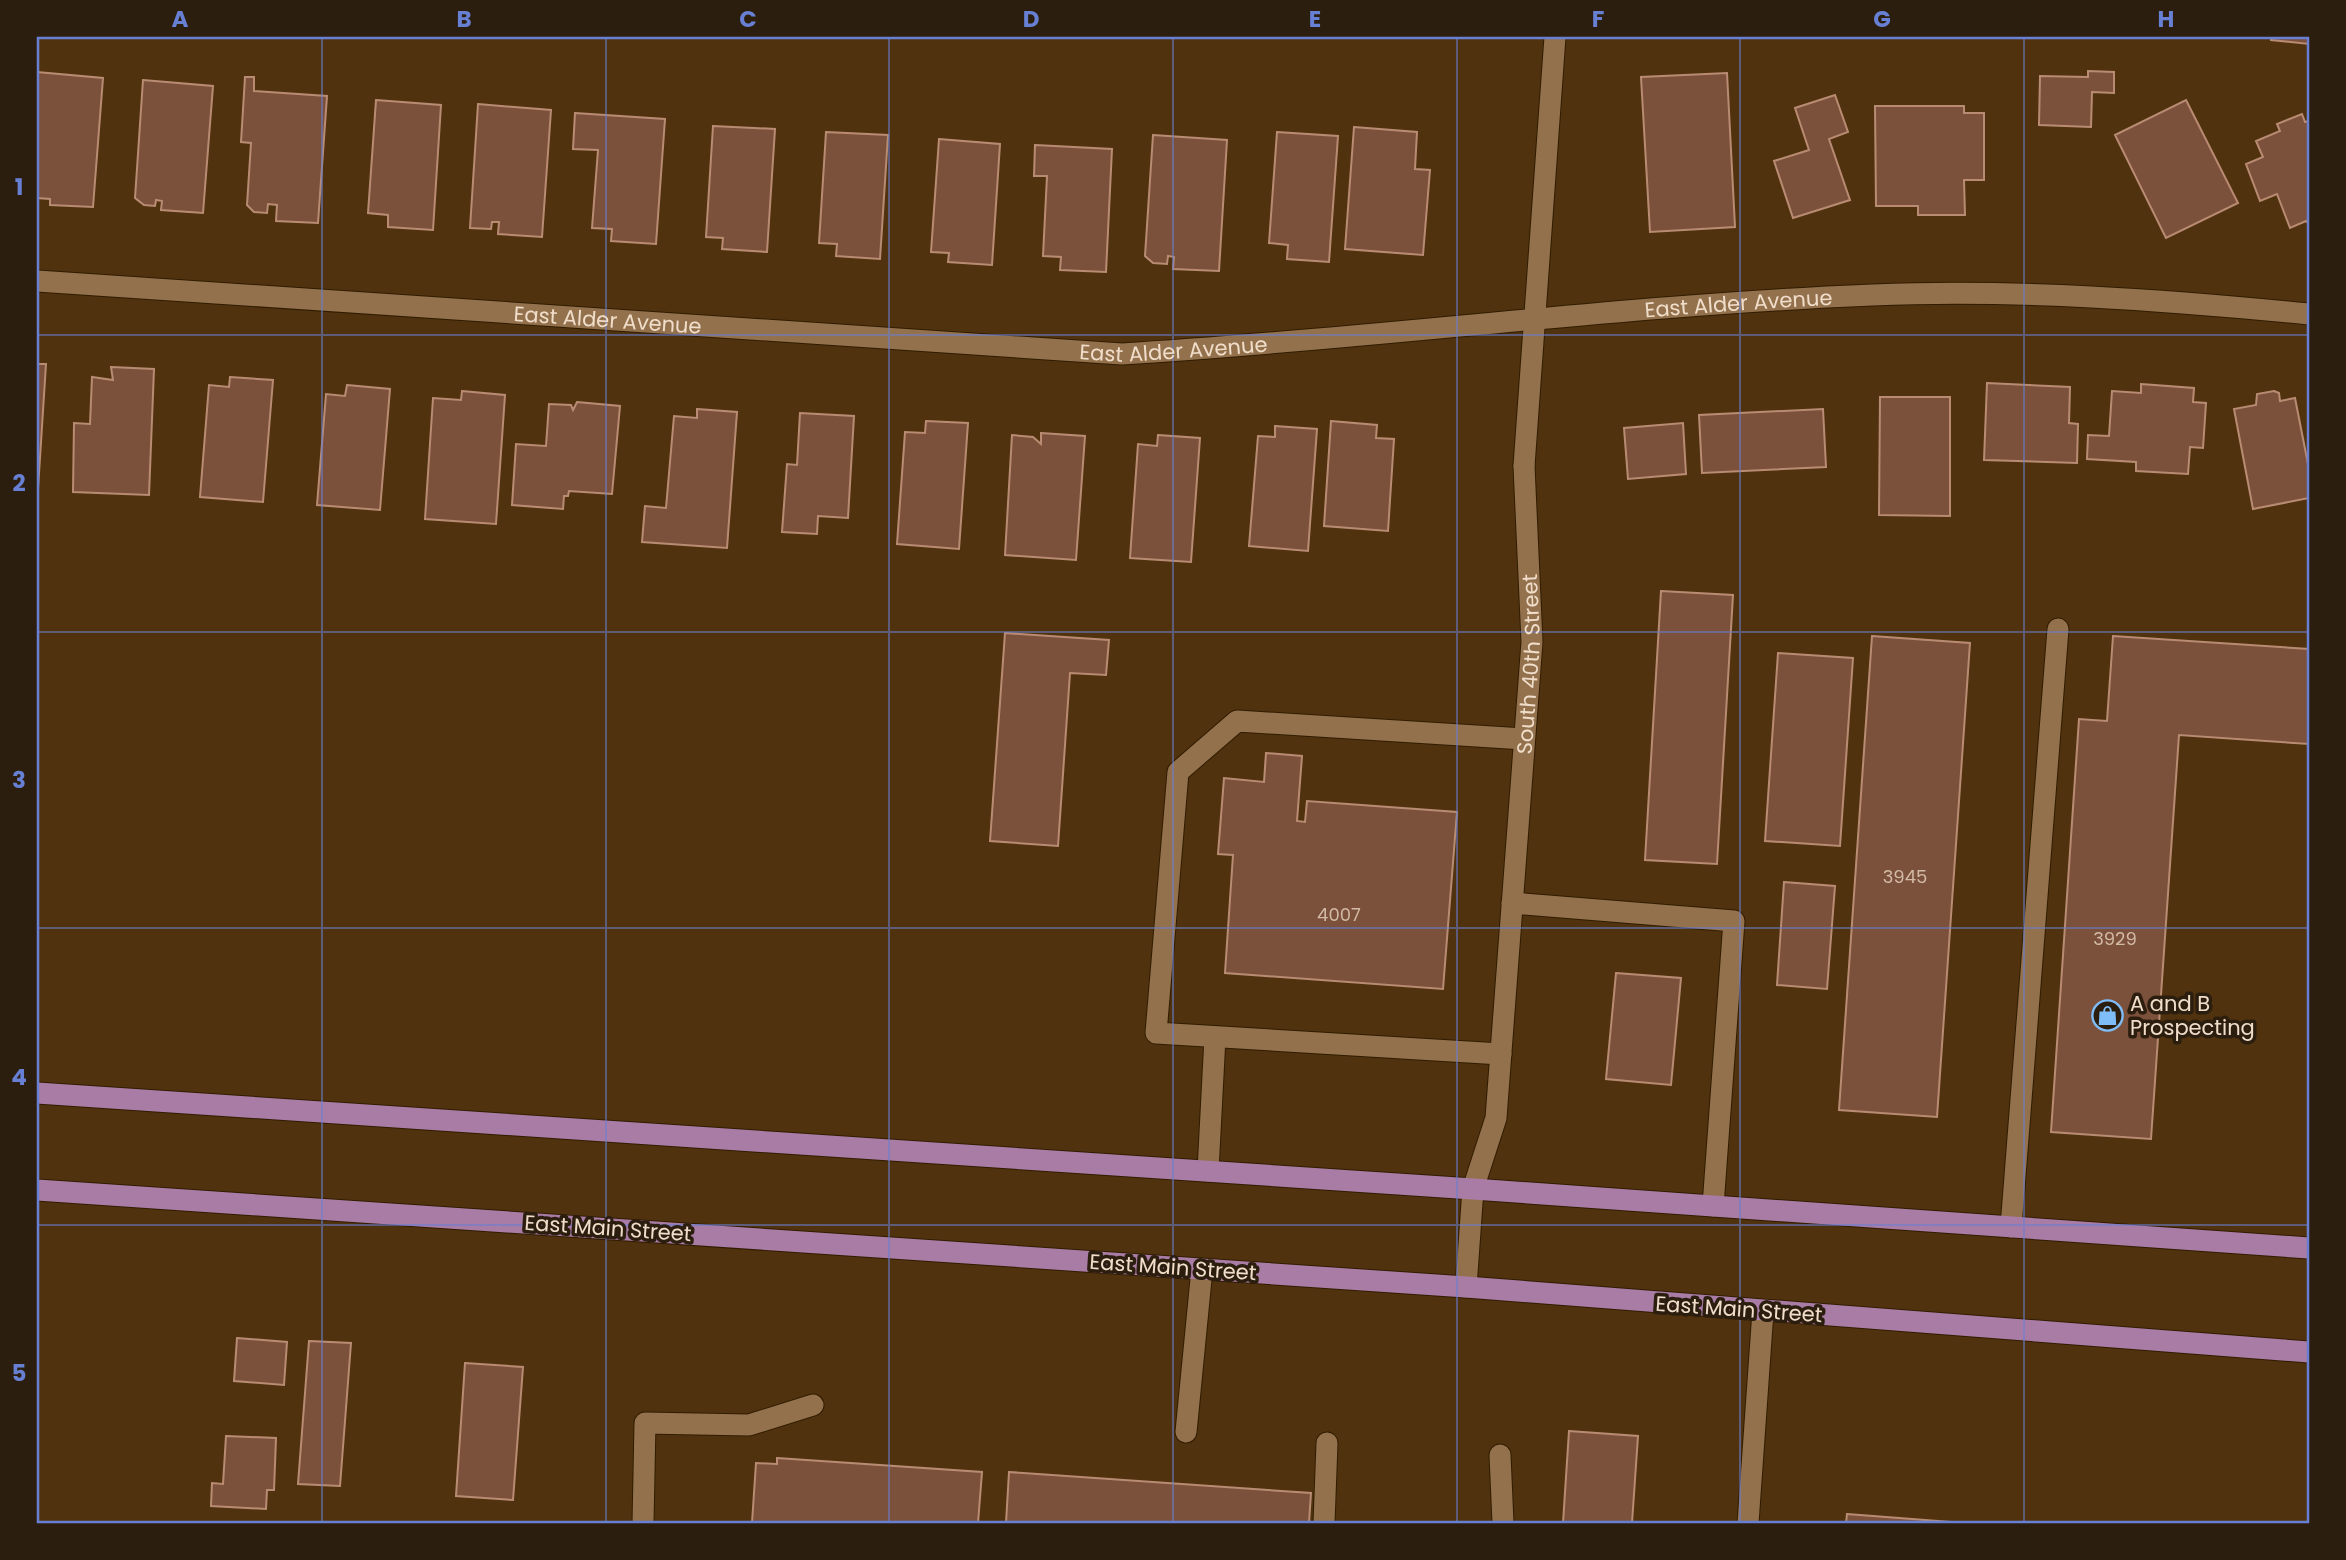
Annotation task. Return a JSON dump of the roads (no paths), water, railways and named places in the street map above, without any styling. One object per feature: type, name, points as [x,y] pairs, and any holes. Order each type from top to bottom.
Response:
[{"type":"main road","points":[[37,1093],[1473,1188],[2309,1248]]},
{"type":"main road","name":"East Main Street","points":[[37,1190],[1466,1287],[2309,1352]]},
{"type":"street","name":"South 40th Street","points":[[1466,1287],[1473,1188],[1496,1118],[1532,642],[1524,467],[1555,37]]},
{"type":"street","name":"East Alder Avenue","points":[[37,281],[1122,354],[1259,346],[1535,318],[1875,295],[2073,296],[2309,314]]},
{"type":"street","points":[[2011,1227],[2058,629]]},
{"type":"street","points":[[1501,1054],[1156,1033],[1178,772],[1237,721],[1524,739]]},
{"type":"street","points":[[1512,903],[1734,921],[1713,1206]]},
{"type":"street","points":[[1208,1171],[1215,1037]]},
{"type":"street","points":[[1186,1432],[1202,1269]]},
{"type":"street","points":[[1748,1523],[1763,1311]]},
{"type":"street","points":[[643,1523],[645,1423],[749,1425],[813,1405]]},
{"type":"street","points":[[1324,1523],[1327,1443]]},
{"type":"street","points":[[1500,1455],[1503,1523]]},
{"type":"place","name":"A and B Prospecting","points":[[2107,1015]]}]
